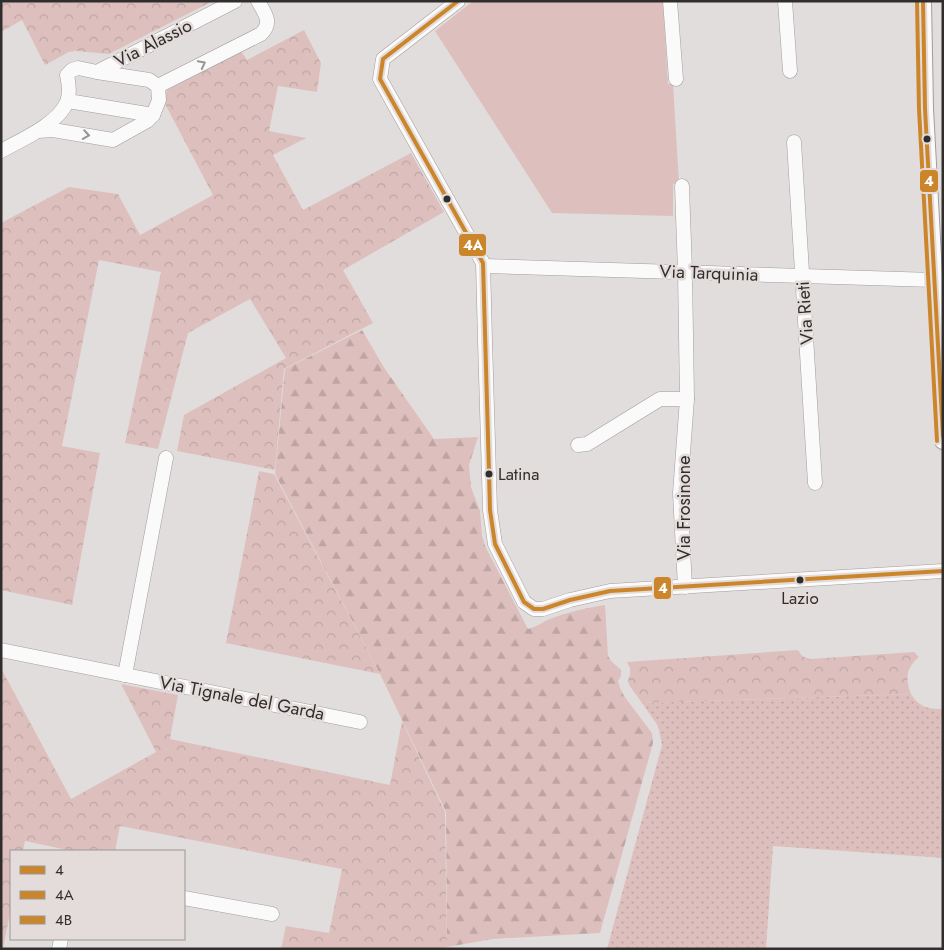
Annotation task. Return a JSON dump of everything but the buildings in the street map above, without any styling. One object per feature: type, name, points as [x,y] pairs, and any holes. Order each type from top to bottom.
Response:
[{"type":"street","name":"Via Alassio","points":[[97,72],[235,1]]},
{"type":"street","points":[[37,131],[53,130],[113,140],[148,121],[153,115],[159,100],[158,86],[261,34],[266,29],[268,23],[266,16],[258,1]]},
{"type":"street","points":[[458,1],[383,59],[380,79],[484,263],[490,510],[495,544],[524,602],[534,610],[610,591],[943,571]]},
{"type":"street","points":[[670,1],[676,79]]},
{"type":"street","points":[[785,1],[790,71]]},
{"type":"street","points":[[922,1],[925,109],[938,251],[934,280],[943,441]]},
{"type":"street","name":"Via Alassio","points":[[68,101],[69,87],[67,75],[72,70],[78,68],[149,80],[158,86]]},
{"type":"street","points":[[1,151],[37,131],[57,117],[68,101],[153,115]]},
{"type":"street","name":"Via Rieti","points":[[794,142],[815,483]]},
{"type":"street","name":"Via Frosinone","points":[[682,186],[687,399],[680,493],[685,586]]},
{"type":"street","name":"Via Tarquinia","points":[[484,266],[934,280]]},
{"type":"street","points":[[578,445],[587,444],[660,398],[687,399]]},
{"type":"street","points":[[124,675],[166,458]]},
{"type":"street","name":"Via Tignale del Garda","points":[[1,650],[360,722]]},
{"type":"street","points":[[185,898],[272,914]]},
{"type":"green space","points":[[1,1],[213,1],[109,54],[69,52],[45,65],[22,20],[1,32]]},
{"type":"green space","points":[[473,1],[663,1],[668,84],[673,84],[679,183],[673,184],[673,216],[552,213],[435,31]]},
{"type":"green space","points":[[304,30],[321,63],[317,92],[278,86],[269,131],[306,138],[273,155],[303,210],[411,153],[444,212],[343,270],[373,323],[284,369],[275,470],[177,451],[184,415],[286,358],[250,299],[188,333],[158,449],[125,443],[161,272],[99,260],[62,446],[100,453],[72,605],[1,590],[1,223],[69,187],[118,194],[140,235],[213,195],[163,100],[167,90],[241,51],[247,60]]},
{"type":"green space","points":[[362,330],[385,369],[434,439],[478,437],[469,465],[471,487],[480,511],[482,536],[485,546],[528,629],[564,614],[605,605],[608,656],[621,670],[621,676],[618,681],[620,688],[652,733],[653,743],[600,933],[493,939],[447,947],[446,812],[380,674],[275,474],[285,369]]},
{"type":"green space","points":[[259,471],[274,474],[380,674],[226,643]]},
{"type":"green space","points":[[798,650],[802,656],[810,659],[914,652],[919,657],[911,665],[907,678],[911,694],[642,703],[629,685],[628,680],[630,668],[627,662]]},
{"type":"green space","points":[[1,668],[71,799],[156,752],[121,684],[178,695],[170,739],[390,785],[402,721],[445,812],[447,947],[443,949],[281,949],[286,926],[329,933],[342,869],[120,826],[115,850],[67,850],[25,841],[23,850],[10,850],[10,913],[3,949],[1,949]]},
{"type":"green space","points":[[911,694],[917,702],[924,706],[943,709],[943,858],[773,846],[766,949],[607,949],[662,745],[658,726],[642,703]]},
{"type":"transit line","name":"4A","points":[[458,1],[383,59],[380,79],[483,263],[489,472]]},
{"type":"transit line","name":"4B","points":[[917,1],[919,109],[937,441]]},
{"type":"transit line","name":"4","points":[[923,1],[925,109],[943,436]]},
{"type":"transit line","name":"4","points":[[489,472],[490,510],[495,544],[524,602],[534,609],[543,609],[570,600],[610,591],[943,571]]},
{"type":"place","name":"Latina","points":[[489,474]]},
{"type":"place","name":"Lazio","points":[[800,580]]}]
